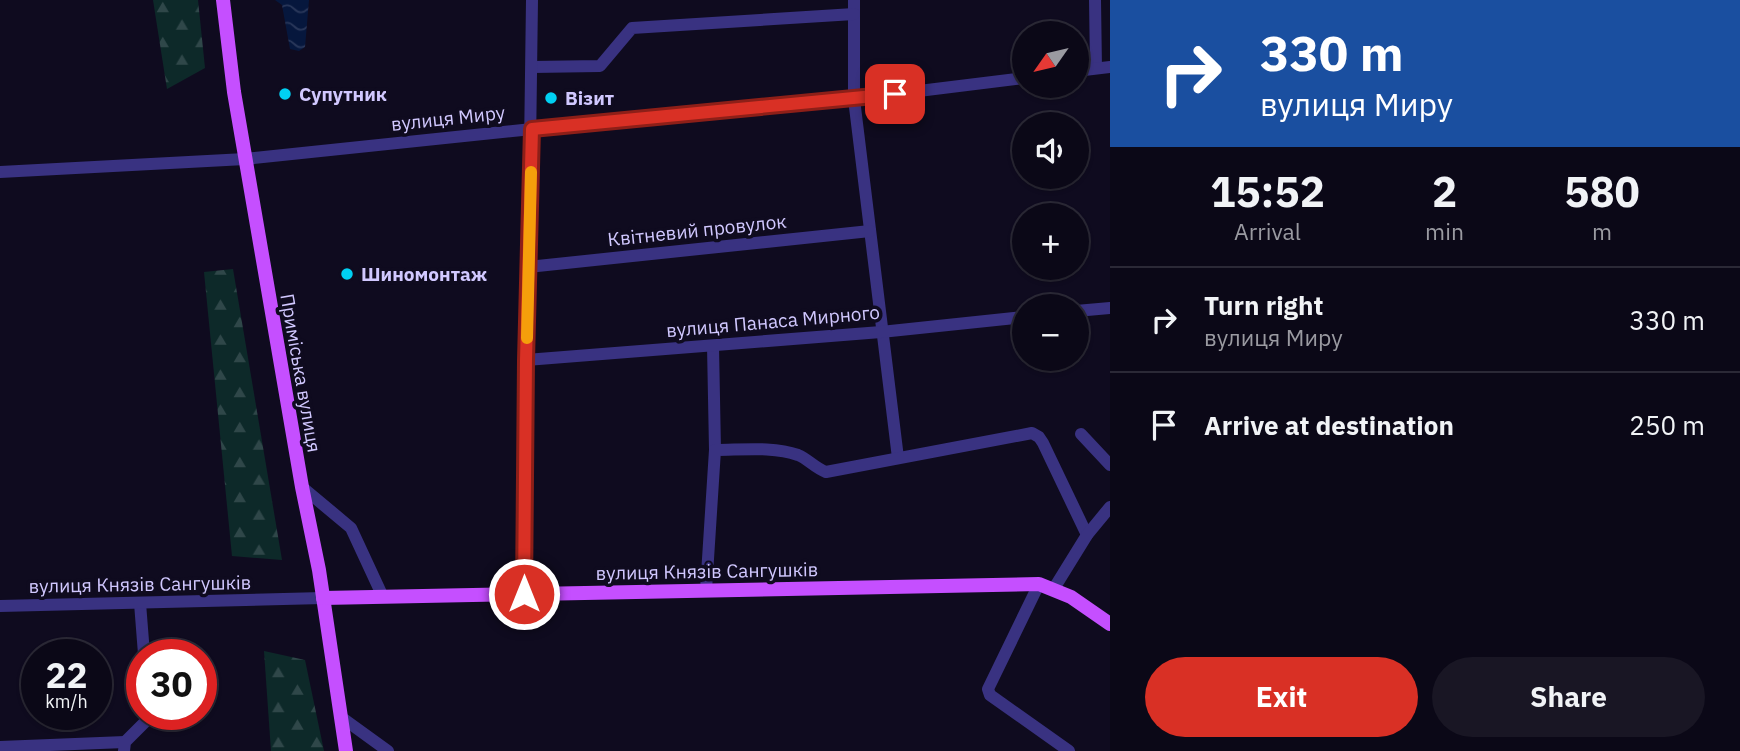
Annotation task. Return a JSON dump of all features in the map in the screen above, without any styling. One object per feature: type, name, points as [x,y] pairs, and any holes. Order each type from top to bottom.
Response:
[{"type":"main road","name":"Приміська вулиця","points":[[223,0],[245,159],[323,598],[346,751]]},
{"type":"main road","name":"вулиця Князів Сангушків","points":[[323,598],[1039,584],[1071,597],[1110,624]]},
{"type":"street","points":[[524,594],[532,0]]},
{"type":"street","points":[[854,0],[854,99],[898,458]]},
{"type":"street","points":[[1095,0],[1096,68]]},
{"type":"street","points":[[532,67],[600,66],[632,28],[854,14]]},
{"type":"street","points":[[1089,69],[1110,67]]},
{"type":"street","name":"вулиця Миру","points":[[0,172],[245,159],[854,99],[1012,79]]},
{"type":"street","name":"Квітневий провулок","points":[[528,267],[870,231]]},
{"type":"street","points":[[1089,310],[1110,308]]},
{"type":"street","name":"вулиця Панаса Мирного","points":[[526,360],[881,332],[1012,318]]},
{"type":"street","points":[[706,590],[715,450],[713,346]]},
{"type":"street","points":[[715,450],[782,451],[801,456],[813,467],[826,472],[1032,433],[1043,443],[1087,535]]},
{"type":"street","points":[[1081,434],[1110,464]]},
{"type":"street","points":[[302,487],[351,528],[383,597]]},
{"type":"street","points":[[1053,590],[1087,535],[1110,507]]},
{"type":"street","points":[[1039,584],[988,689],[995,701],[1069,751]]},
{"type":"street","name":"вулиця Князів Сангушків","points":[[0,606],[323,598]]},
{"type":"street","points":[[141,603],[143,639]]},
{"type":"street","points":[[341,717],[388,751]]},
{"type":"street","points":[[0,747],[125,747],[139,730]]},
{"type":"green space","points":[[153,0],[198,0],[205,68],[167,89]]},
{"type":"green space","points":[[233,269],[282,560],[232,556],[204,272]]},
{"type":"green space","points":[[264,651],[305,660],[324,751],[271,751]]},
{"type":"water","points":[[275,0],[309,0],[305,47],[299,51],[290,49],[282,5]]},
{"type":"slow traffic","points":[[527,338],[531,172]]},
{"type":"place","name":"Супутник","points":[[285,94]]},
{"type":"place","name":"Візит","points":[[551,98]]},
{"type":"place","name":"Шиномонтаж","points":[[347,274]]},
{"type":"route","points":[[524,594],[532,129],[895,94]]}]
